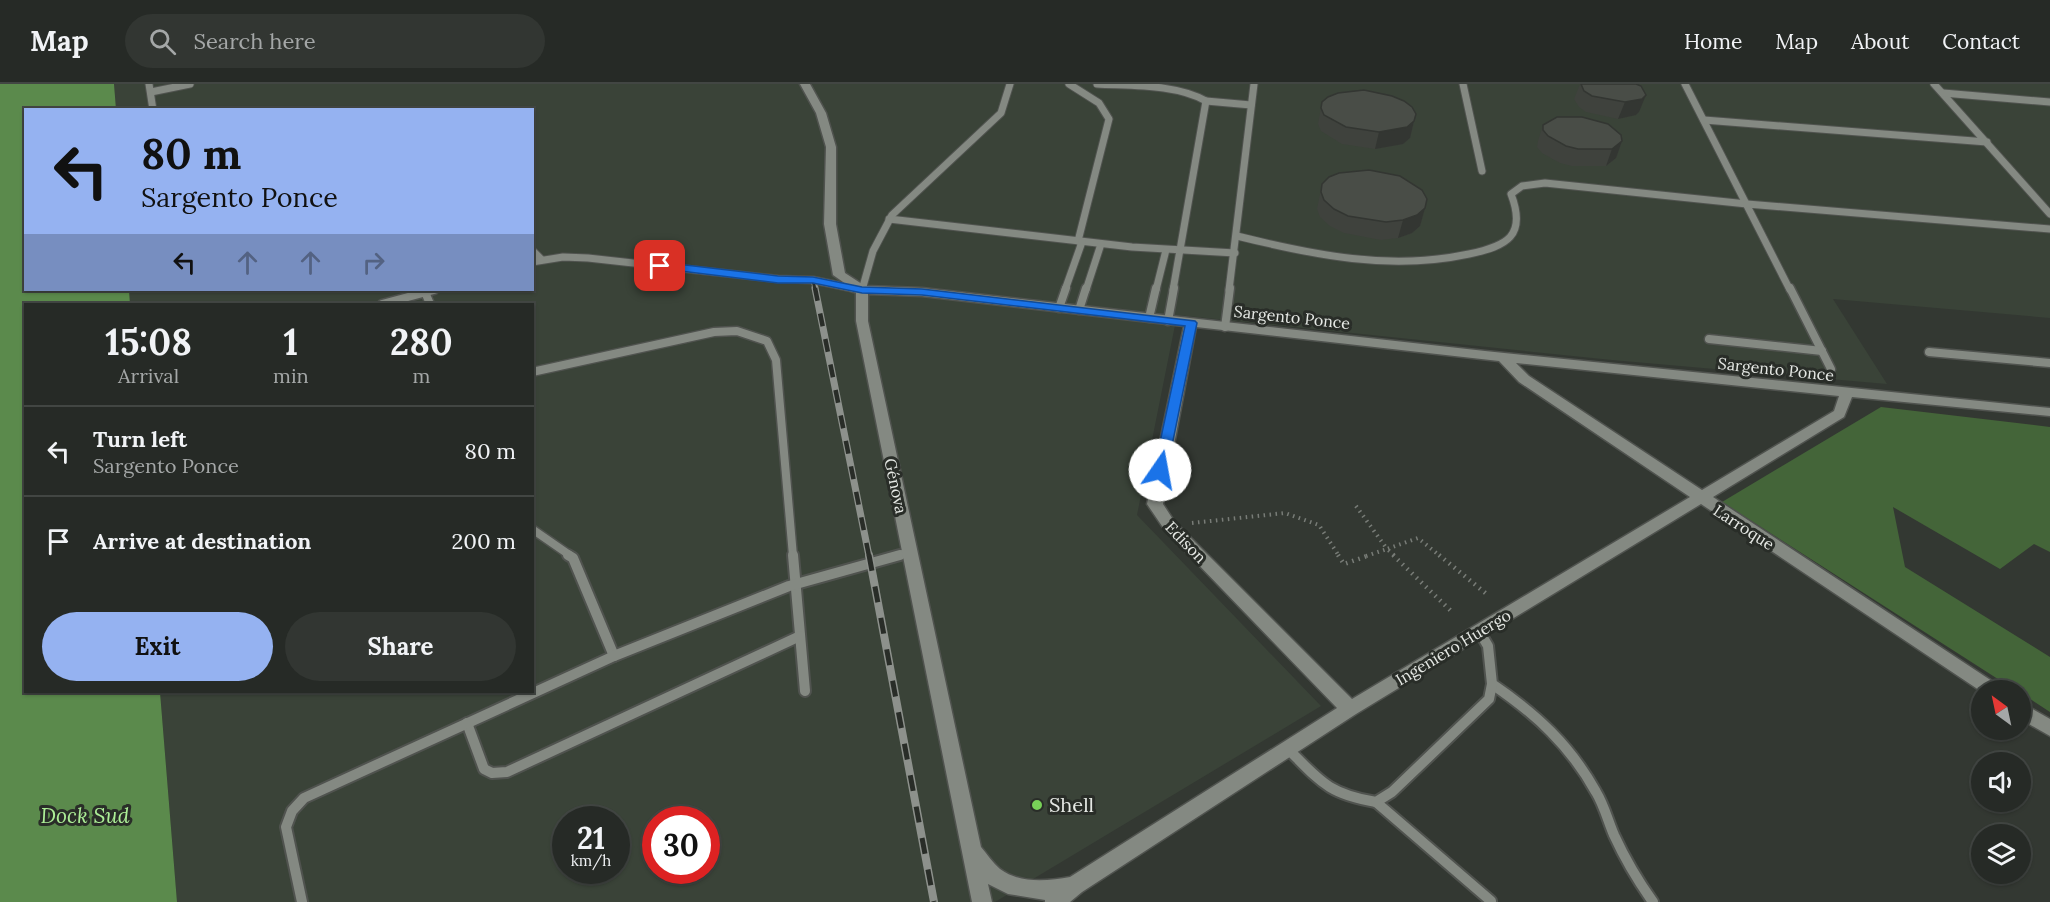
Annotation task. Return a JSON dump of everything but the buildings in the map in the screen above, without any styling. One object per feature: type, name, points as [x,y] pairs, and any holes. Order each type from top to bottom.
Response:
[{"type":"street","points":[[806,84],[821,113],[831,147],[830,224],[838,270],[844,279],[862,290]]},
{"type":"street","name":"Sargento Ponce","points":[[862,290],[922,292],[1503,357],[2050,412]]},
{"type":"street","name":"Génova","points":[[862,290],[862,321],[982,902]]},
{"type":"street","name":"Edison","points":[[1191,323],[1155,504],[1169,525],[1350,709]]},
{"type":"street","name":"Larroque","points":[[1503,357],[1524,379],[1977,680]]},
{"type":"street","name":"Ingeniero Huergo","points":[[1055,902],[1075,885],[1287,748],[1839,414],[1844,405],[1846,393]]},
{"type":"street","points":[[2031,716],[2050,728]]},
{"type":"street","points":[[972,852],[992,876],[1008,884],[1043,891],[1075,885]]},
{"type":"lane","points":[[149,84],[153,108]]},
{"type":"lane","points":[[150,92],[190,84]]},
{"type":"lane","points":[[862,290],[867,262],[889,219],[1001,113],[1006,105],[1006,90],[1010,84]]},
{"type":"lane","points":[[1059,308],[1080,241],[1109,120],[1108,114],[1101,105],[1069,84]]},
{"type":"lane","points":[[1097,84],[1186,92],[1202,97],[1206,101],[1251,105]]},
{"type":"lane","points":[[1225,327],[1254,84]]},
{"type":"lane","points":[[1463,84],[1482,171]]},
{"type":"lane","points":[[1685,84],[1831,369]]},
{"type":"lane","points":[[1934,84],[2050,214]]},
{"type":"lane","points":[[1943,93],[2050,102]]},
{"type":"lane","points":[[1168,321],[1206,101]]},
{"type":"lane","points":[[1704,120],[1987,142]]},
{"type":"lane","points":[[1237,236],[1342,259],[1410,262],[1456,258],[1503,244],[1511,238],[1517,227],[1518,216],[1511,194],[1521,185],[1554,184],[1747,204],[2050,229]]},
{"type":"lane","points":[[889,219],[1101,244],[1234,253]]},
{"type":"lane","points":[[1079,310],[1101,244]]},
{"type":"lane","points":[[1149,318],[1166,250]]},
{"type":"lane","name":"Sargento Ponce","points":[[537,260],[588,258],[778,279],[813,280],[862,290]]},
{"type":"lane","points":[[386,303],[429,291]]},
{"type":"lane","points":[[424,292],[430,303]]},
{"type":"lane","points":[[534,372],[714,332],[737,331],[767,341],[776,360],[805,691]]},
{"type":"lane","points":[[1709,339],[1822,351]]},
{"type":"lane","points":[[1929,352],[2050,363]]},
{"type":"lane","points":[[534,530],[573,558],[614,656]]},
{"type":"lane","points":[[534,692],[614,656],[796,584],[910,552]]},
{"type":"lane","points":[[1376,802],[1392,792],[1489,699],[1492,684],[1488,646],[1479,631]]},
{"type":"lane","points":[[467,723],[481,765],[486,772],[494,774],[507,772],[800,636]]},
{"type":"lane","points":[[1492,684],[1514,699],[1560,739],[1597,793],[1614,835],[1635,877],[1653,902]]},
{"type":"lane","points":[[302,902],[286,827],[295,806],[319,790],[533,693]]},
{"type":"lane","points":[[1287,748],[1328,788],[1352,798],[1376,802],[1491,901]]},
{"type":"path","points":[[1356,506],[1387,549],[1452,612]]},
{"type":"path","points":[[1169,525],[1285,513],[1319,525],[1344,564],[1418,538],[1489,596]]},
{"type":"shaded area","points":[[114,84],[2050,84],[2050,318],[1833,299],[1887,384],[1612,360],[1177,315],[1137,515],[1321,706],[995,902],[177,902],[160,693],[534,693],[534,303],[130,303],[129,291],[534,291],[534,108],[116,108]]},
{"type":"shaded area","points":[[1881,407],[2050,427],[2050,552],[2034,544],[2000,569],[1893,507],[1905,567],[2050,657],[2050,712],[2031,700],[2031,680],[1999,680],[1722,502]]},
{"type":"water","name":"Dock Sud","points":[[0,84],[114,84],[116,108],[24,108],[24,291],[129,291],[130,303],[24,303],[24,693],[160,693],[177,902],[0,902]]},
{"type":"railway","points":[[813,280],[815,290]]},
{"type":"railway","points":[[815,288],[869,556]]},
{"type":"railway","points":[[869,555],[934,902]]},
{"type":"place","name":"Shell","points":[[1037,805]]},
{"type":"route","points":[[660,266],[778,279],[813,280],[862,290],[922,292],[1191,323],[1160,470]]}]
